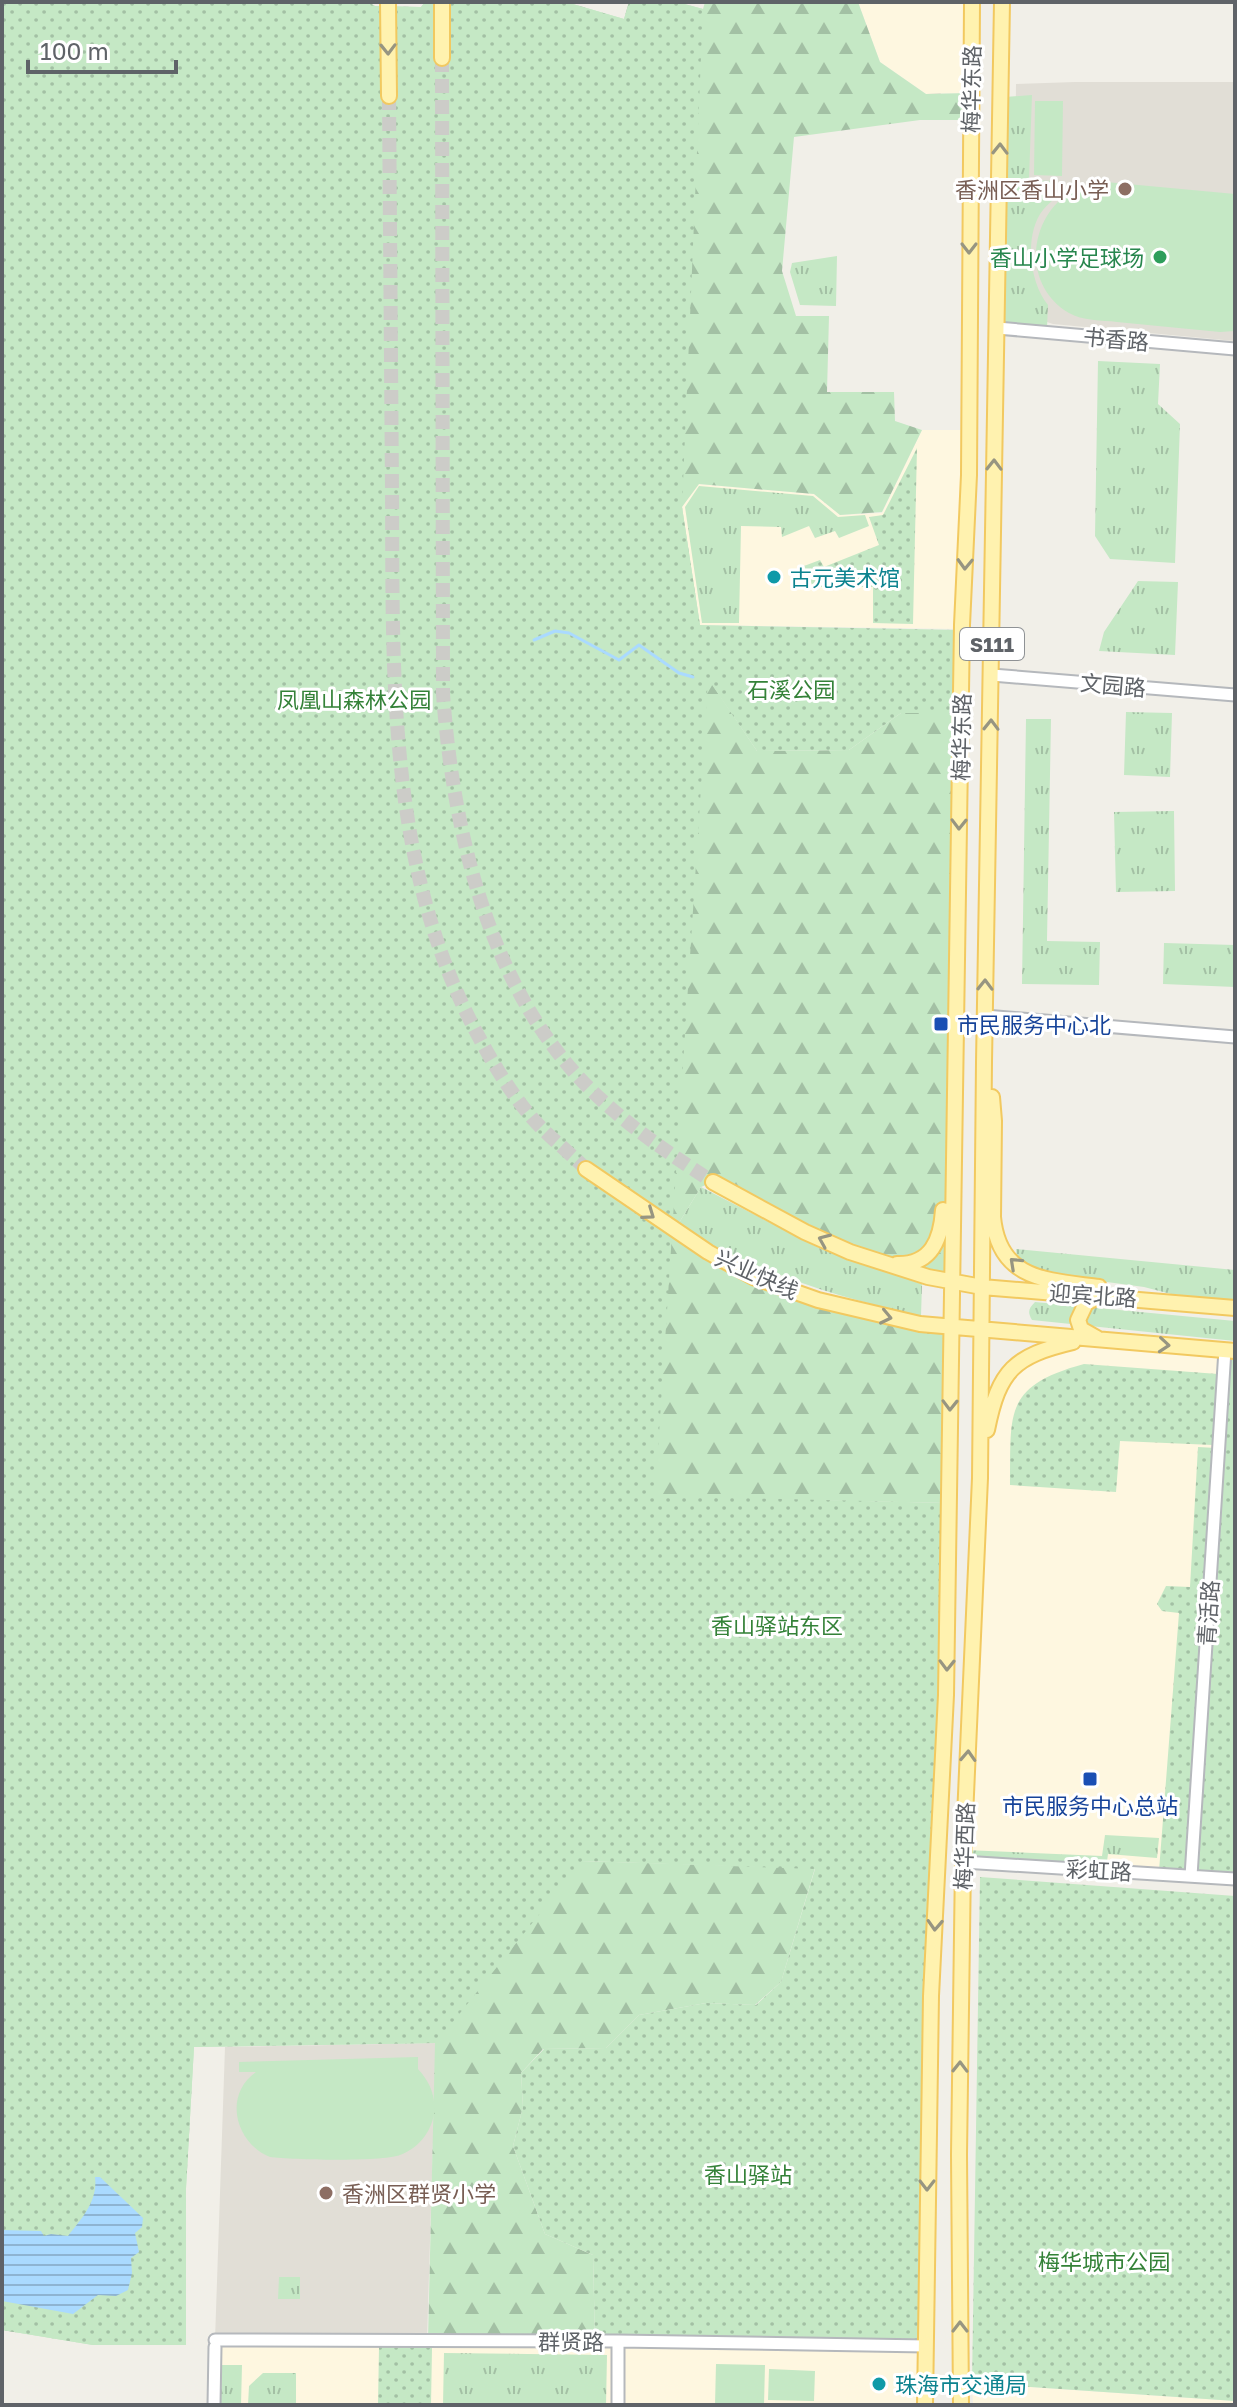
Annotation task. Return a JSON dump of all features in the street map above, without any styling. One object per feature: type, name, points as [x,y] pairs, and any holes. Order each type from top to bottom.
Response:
[{"type":"main road","points":[[388,2],[389,96]]},
{"type":"main road","points":[[442,2],[442,58]]},
{"type":"main road","name":"梅华东路","points":[[951,1327],[962,625],[969,475],[972,2]]},
{"type":"main road","name":"梅华东路","points":[[982,1287],[1002,2]]},
{"type":"main road","points":[[984,1062],[993,1110],[994,1229],[1009,1259],[1023,1272],[1042,1279],[1170,1300]]},
{"type":"main road","points":[[888,1264],[905,1265],[920,1261],[934,1249],[939,1239],[946,1115],[955,1070]]},
{"type":"main road","name":"兴业快线","points":[[586,1169],[678,1234],[753,1277],[857,1311],[951,1327]]},
{"type":"main road","points":[[713,1182],[805,1232],[888,1264],[951,1283]]},
{"type":"main road","name":"迎宾北路","points":[[951,1283],[1235,1308]]},
{"type":"main road","name":"梅华西路","points":[[961,2405],[959,2155],[963,1862],[980,1478],[982,1287]]},
{"type":"main road","points":[[1095,1339],[1086,1333],[1078,1320],[1086,1303],[1101,1296]]},
{"type":"main road","name":"迎宾北路","points":[[951,1327],[1230,1350]]},
{"type":"main road","name":"梅华西路","points":[[925,2405],[931,1996],[946,1695],[951,1327]]},
{"type":"main road","points":[[980,1478],[994,1402],[998,1389],[1013,1366],[1040,1350],[1095,1339]]},
{"type":"street","name":"书香路","points":[[997,328],[1235,349]]},
{"type":"street","name":"文园路","points":[[992,675],[1235,695]]},
{"type":"street","points":[[985,1016],[1235,1037]]},
{"type":"street","name":"青活路","points":[[1191,1876],[1230,1350]]},
{"type":"street","name":"彩虹路","points":[[963,1862],[1235,1879]]},
{"type":"street","points":[[618,2341],[618,2405]]},
{"type":"street","name":"群贤路","points":[[214,2405],[215,2343],[618,2341],[926,2346]]},
{"type":"shaded area","points":[[858,2],[972,2],[971,93],[926,94],[880,62]]},
{"type":"shaded area","name":"香洲区香山小学","points":[[1235,82],[1235,341],[1053,324],[1029,316],[1014,294],[1016,84]]},
{"type":"shaded area","name":"古元美术馆","points":[[922,430],[969,430],[962,629],[700,625],[682,507],[698,484],[814,494],[840,515],[882,513]]},
{"type":"shaded area","points":[[1087,1339],[1225,1350],[1191,1876],[963,1862],[988,1428],[1014,1366]]},
{"type":"shaded area","name":"香洲区群贤小学","points":[[436,2043],[427,2340],[215,2340],[225,2047]]},
{"type":"shaded area","points":[[215,2340],[926,2346],[925,2405],[214,2405]]},
{"type":"shaded area","points":[[972,2383],[1235,2401],[1235,2405],[973,2405]]},
{"type":"green space","name":"凤凰山森林公园","points":[[2,2],[368,2],[375,6],[421,7],[425,2],[566,2],[624,19],[629,2],[677,2],[703,9],[705,2],[858,2],[880,62],[926,94],[970,93],[970,120],[920,120],[794,137],[782,271],[796,316],[829,316],[827,392],[894,392],[895,421],[922,430],[882,512],[840,515],[814,494],[699,484],[682,507],[708,678],[757,751],[849,750],[901,713],[961,713],[951,1283],[850,1251],[713,1182],[701,1187],[677,1226],[753,1277],[951,1327],[948,1503],[655,1497],[581,1861],[815,1868],[781,1982],[755,2005],[706,2003],[639,2015],[606,2048],[543,2049],[521,2073],[523,2107],[513,2146],[545,2234],[593,2255],[595,2341],[428,2340],[435,2043],[194,2047],[186,2188],[186,2345],[93,2345],[2,2330]]},
{"type":"green space","name":"凤凰山森林公园","points":[[2,2],[368,2],[375,6],[421,7],[425,2],[566,2],[624,19],[629,2],[677,2],[703,9],[682,507],[700,625],[962,630],[961,713],[901,713],[849,750],[757,751],[708,679],[655,1496],[948,1503],[926,2345],[595,2341],[593,2255],[545,2234],[513,2146],[523,2107],[521,2073],[544,2049],[606,2048],[639,2015],[706,2003],[756,2005],[781,1982],[815,1869],[582,1861],[436,2043],[194,2047],[186,2188],[186,2345],[93,2345],[2,2330]]},
{"type":"green space","points":[[1032,95],[1029,180],[1055,181],[1057,196],[1037,220],[1031,245],[1033,271],[1048,305],[1047,328],[1002,324],[1005,97]]},
{"type":"green space","points":[[1035,101],[1063,101],[1062,176],[1034,175]]},
{"type":"green space","name":"香山小学足球场","points":[[1106,182],[1235,194],[1235,331],[1086,319],[1074,316],[1053,300],[1042,284],[1037,265],[1036,246],[1041,228],[1050,211],[1064,197],[1082,186]]},
{"type":"green space","points":[[837,256],[836,306],[800,305],[790,272],[792,263]]},
{"type":"green space","points":[[1098,361],[1160,364],[1158,404],[1180,424],[1175,563],[1110,559],[1095,536]]},
{"type":"green space","points":[[917,448],[913,624],[873,623],[873,587],[813,587],[804,566],[820,560],[824,567],[879,545],[869,517],[883,515]]},
{"type":"green space","points":[[699,486],[813,496],[838,517],[865,515],[869,526],[839,538],[835,531],[815,538],[809,526],[782,537],[781,527],[741,526],[739,623],[702,623],[685,507]]},
{"type":"green space","points":[[1138,581],[1178,582],[1175,655],[1099,651],[1104,632]]},
{"type":"green space","points":[[1126,712],[1172,713],[1170,777],[1124,775]]},
{"type":"green space","points":[[1026,719],[1051,719],[1047,941],[1100,942],[1099,985],[1022,984]]},
{"type":"green space","points":[[1174,811],[1175,891],[1116,892],[1114,812]]},
{"type":"green space","points":[[1164,943],[1235,945],[1235,987],[1163,984]]},
{"type":"green space","points":[[701,1187],[821,1249],[922,1284],[921,1316],[796,1281],[737,1257],[677,1226]]},
{"type":"green space","points":[[1016,1249],[1235,1270],[1235,1301],[1040,1273],[1017,1260]]},
{"type":"green space","points":[[1035,1302],[1235,1321],[1235,1341],[1032,1320],[1029,1310]]},
{"type":"green space","points":[[1225,1350],[1235,1351],[1235,1879],[1191,1876]]},
{"type":"green space","points":[[1084,1364],[1218,1374],[1213,1445],[1120,1441],[1116,1492],[1010,1485],[1012,1421],[1017,1406],[1025,1393],[1038,1382]]},
{"type":"green space","points":[[1198,1447],[1216,1448],[1189,1873],[1159,1871],[1179,1613],[1162,1611],[1157,1604],[1166,1586],[1190,1587]]},
{"type":"green space","points":[[1105,1835],[1159,1838],[1157,1858],[1108,1854],[1106,1869],[965,1861],[965,1850],[1102,1856]]},
{"type":"green space","name":"梅华城市公园","points":[[980,1877],[1235,1896],[1235,2401],[972,2383]]},
{"type":"green space","points":[[418,2057],[418,2069],[433,2095],[434,2114],[430,2128],[422,2139],[400,2155],[356,2160],[270,2157],[248,2141],[241,2130],[237,2105],[239,2093],[256,2072],[239,2072],[239,2062]]},
{"type":"green space","points":[[279,2277],[300,2277],[300,2299],[278,2299]]},
{"type":"green space","points":[[379,2347],[432,2348],[431,2405],[378,2405]]},
{"type":"green space","points":[[444,2353],[607,2355],[606,2405],[443,2405]]},
{"type":"green space","points":[[716,2364],[765,2365],[764,2405],[715,2405]]},
{"type":"green space","points":[[219,2365],[242,2365],[241,2405],[218,2405]]},
{"type":"green space","points":[[769,2369],[815,2371],[814,2401],[768,2400]]},
{"type":"green space","points":[[263,2373],[296,2373],[296,2405],[248,2405],[249,2386]]},
{"type":"water","points":[[95,2177],[100,2177],[143,2218],[142,2227],[135,2233],[139,2252],[131,2258],[128,2290],[116,2296],[98,2295],[73,2314],[2,2301],[2,2230],[41,2231],[44,2236],[68,2236],[91,2201]]},
{"type":"waterway","points":[[534,640],[555,631],[569,633],[619,660],[639,645],[679,673],[693,677]]},
{"type":"tunnel","points":[[442,58],[443,694],[456,799],[467,852],[501,954],[524,1001],[553,1046],[587,1086],[616,1113],[713,1182]]},
{"type":"tunnel","points":[[389,96],[393,626],[400,762],[409,829],[423,895],[444,959],[471,1022],[499,1073],[524,1108],[586,1169]]},
{"type":"place","name":"香洲区香山小学","points":[[1125,189]]},
{"type":"place","name":"香山小学足球场","points":[[1160,257]]},
{"type":"place","name":"古元美术馆","points":[[774,577]]},
{"type":"place","name":"市民服务中心北","points":[[941,1024]]},
{"type":"place","name":"市民服务中心总站","points":[[1090,1779]]},
{"type":"place","name":"香洲区群贤小学","points":[[326,2193]]},
{"type":"place","name":"珠海市交通局","points":[[879,2384]]},
{"type":"park label","name":"石溪公园","points":[[791,689]]},
{"type":"park label","name":"香山驿站东区","points":[[777,1625]]},
{"type":"park label","name":"香山驿站","points":[[748,2174]]}]
